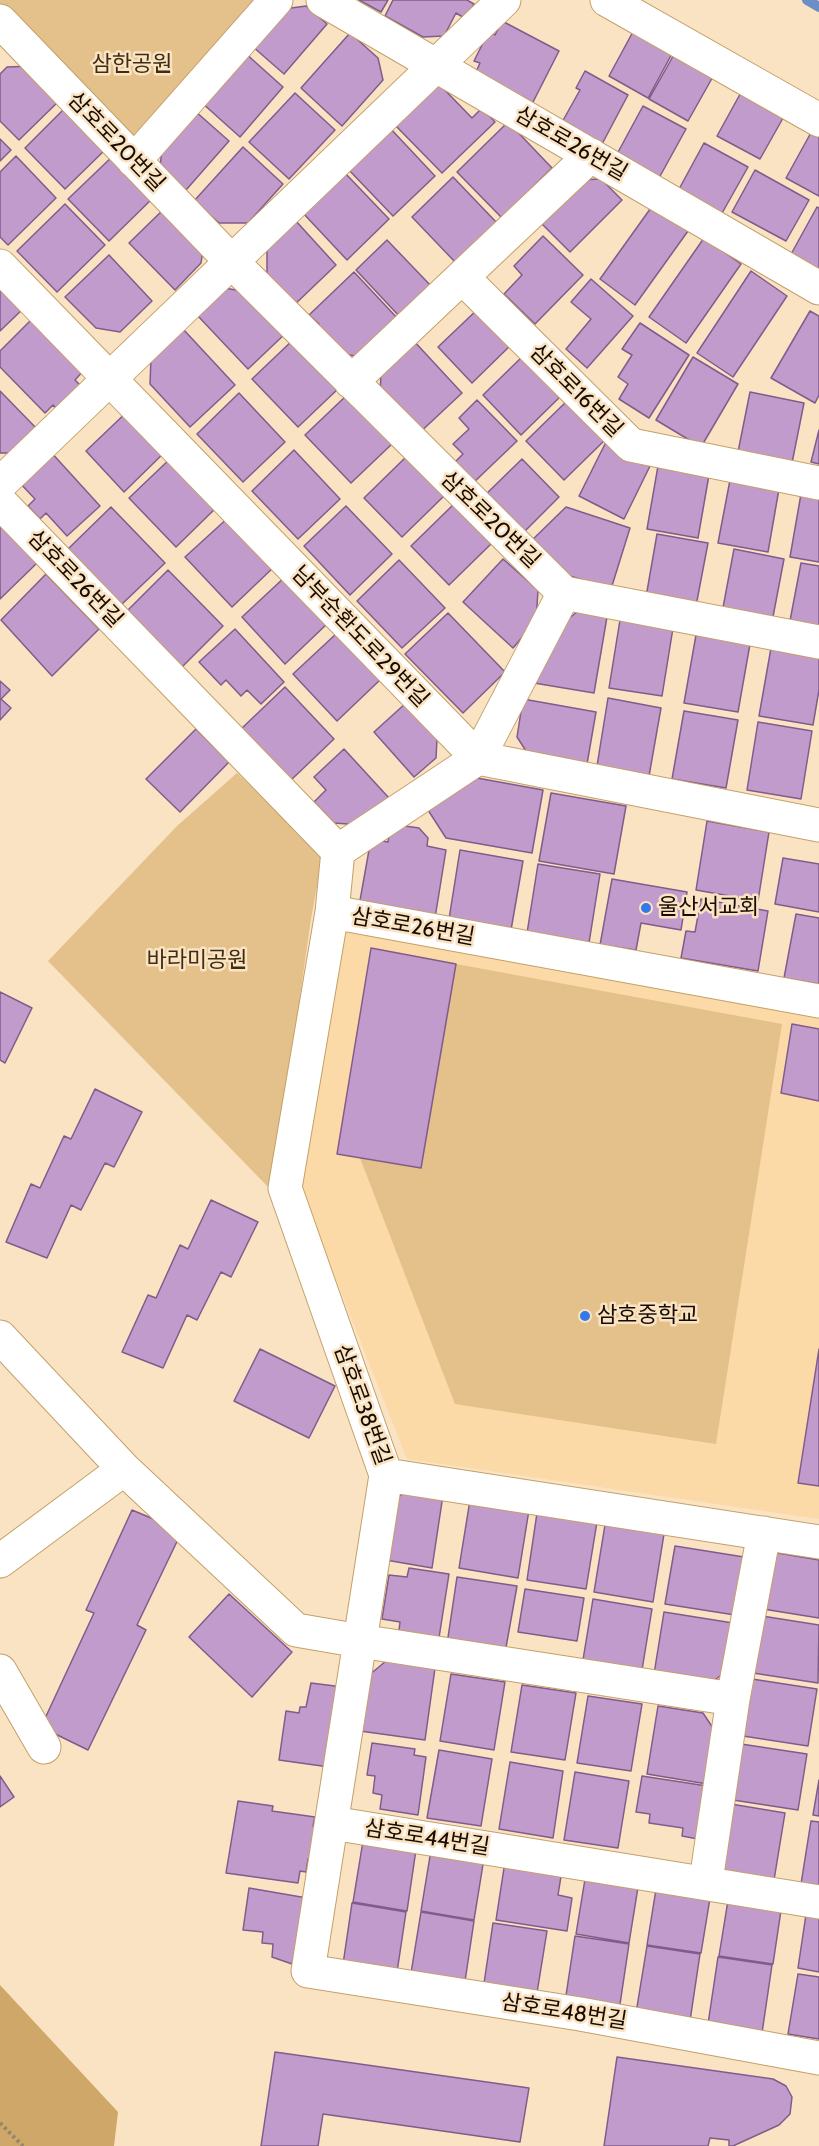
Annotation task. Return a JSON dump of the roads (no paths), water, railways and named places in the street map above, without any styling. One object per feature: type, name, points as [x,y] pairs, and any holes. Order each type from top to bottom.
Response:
[{"type":"street","points":[[134,161],[276,0]]},
{"type":"street","name":"삼호로26번길","points":[[323,0],[819,288]]},
{"type":"street","points":[[0,484],[504,0]]},
{"type":"street","points":[[607,0],[819,120]]},
{"type":"street","name":"삼호로20번길","points":[[5,36],[134,161],[351,382],[564,593]]},
{"type":"street","points":[[351,382],[591,155]]},
{"type":"street","name":"남부순환도로29번길","points":[[0,266],[478,758]]},
{"type":"street","name":"삼호로16번길","points":[[462,278],[631,445],[819,483]]},
{"type":"street","name":"삼호로26번길","points":[[0,502],[339,851],[332,912],[819,1001]]},
{"type":"street","points":[[339,851],[478,758],[564,593],[819,642]]},
{"type":"street","points":[[478,758],[819,825]]},
{"type":"street","name":"삼호로38번길","points":[[332,912],[285,1188],[386,1475],[819,1542]]},
{"type":"street","points":[[0,1337],[124,1469],[296,1630],[733,1699]]},
{"type":"street","points":[[0,1561],[124,1469]]},
{"type":"street","name":"삼호로44번길","points":[[386,1475],[332,1823],[706,1881],[819,1902]]},
{"type":"street","points":[[706,1881],[733,1699],[764,1533]]},
{"type":"street","points":[[0,1671],[44,1747]]},
{"type":"street","name":"삼호로48번길","points":[[332,1823],[308,1971],[580,2013],[819,2058]]},
{"type":"waterway","points":[[807,0],[819,7]]},
{"type":"place","name":"울산서교회","points":[[646,908]]},
{"type":"place","name":"삼호중학교","points":[[585,1316]]},
{"type":"park label","name":"삼한공원","points":[[132,65]]},
{"type":"park label","name":"바라미공원","points":[[197,961]]}]
